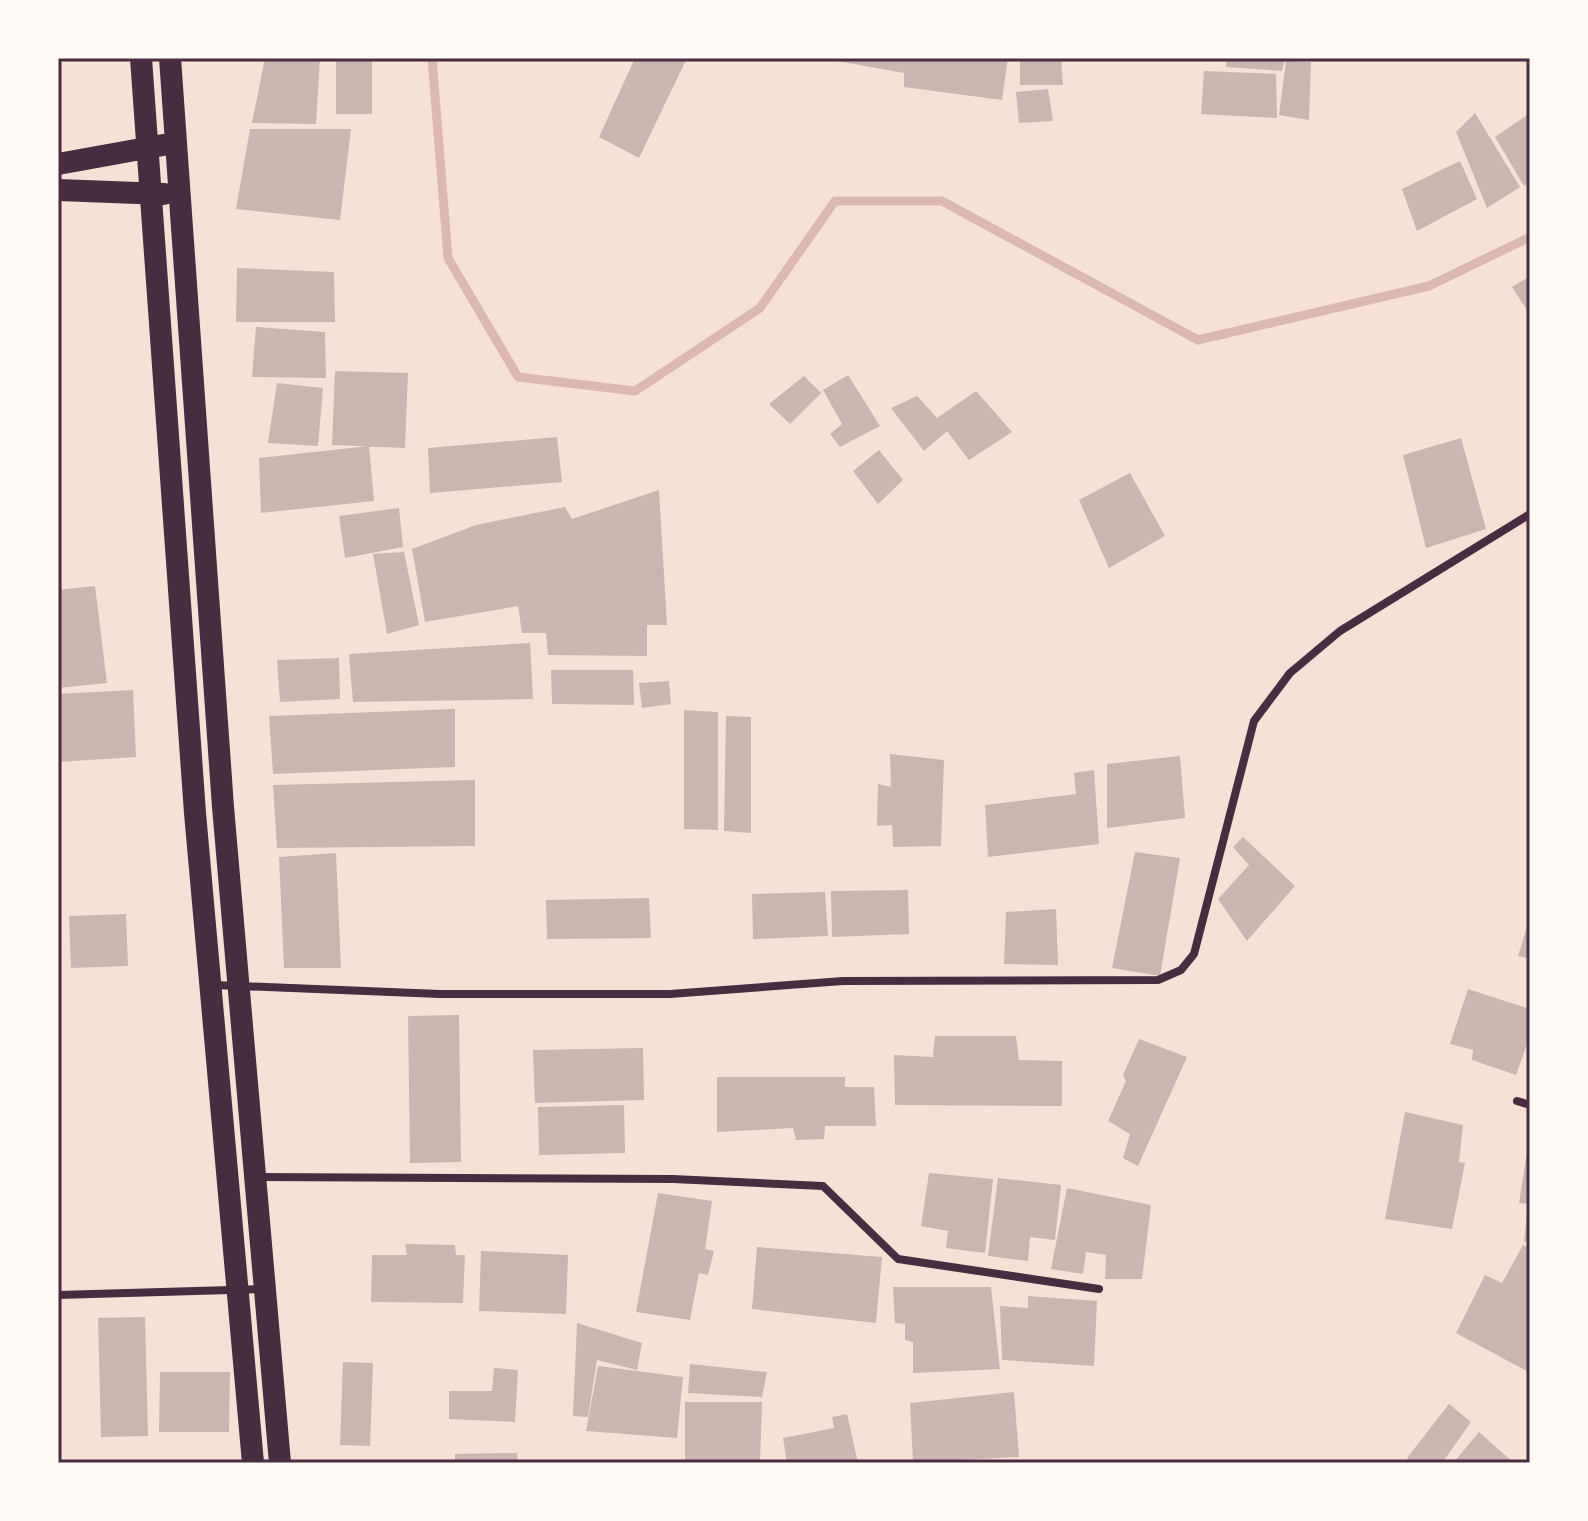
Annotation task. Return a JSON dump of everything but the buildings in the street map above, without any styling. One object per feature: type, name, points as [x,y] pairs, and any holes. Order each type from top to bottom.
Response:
[{"type":"highway","points":[[141,58],[193,797],[253,1463]]},
{"type":"highway","points":[[170,58],[237,984],[267,1289],[280,1463]]},
{"type":"highway","points":[[58,164],[148,146],[176,144]]},
{"type":"highway","points":[[58,190],[152,195],[181,193]]},
{"type":"street","points":[[210,985],[440,994],[670,994],[843,981],[1158,980],[1181,970],[1194,954],[1254,721],[1290,673],[1340,631],[1530,514]]},
{"type":"street","points":[[1517,1101],[1530,1105]]},
{"type":"street","points":[[254,1177],[673,1179],[823,1186],[898,1259],[1099,1289]]},
{"type":"street","points":[[58,1295],[267,1289]]},
{"type":"waterway","points":[[432,58],[448,258],[518,377],[635,391],[760,308],[835,201],[942,201],[1198,340],[1429,286],[1530,237]]}]
